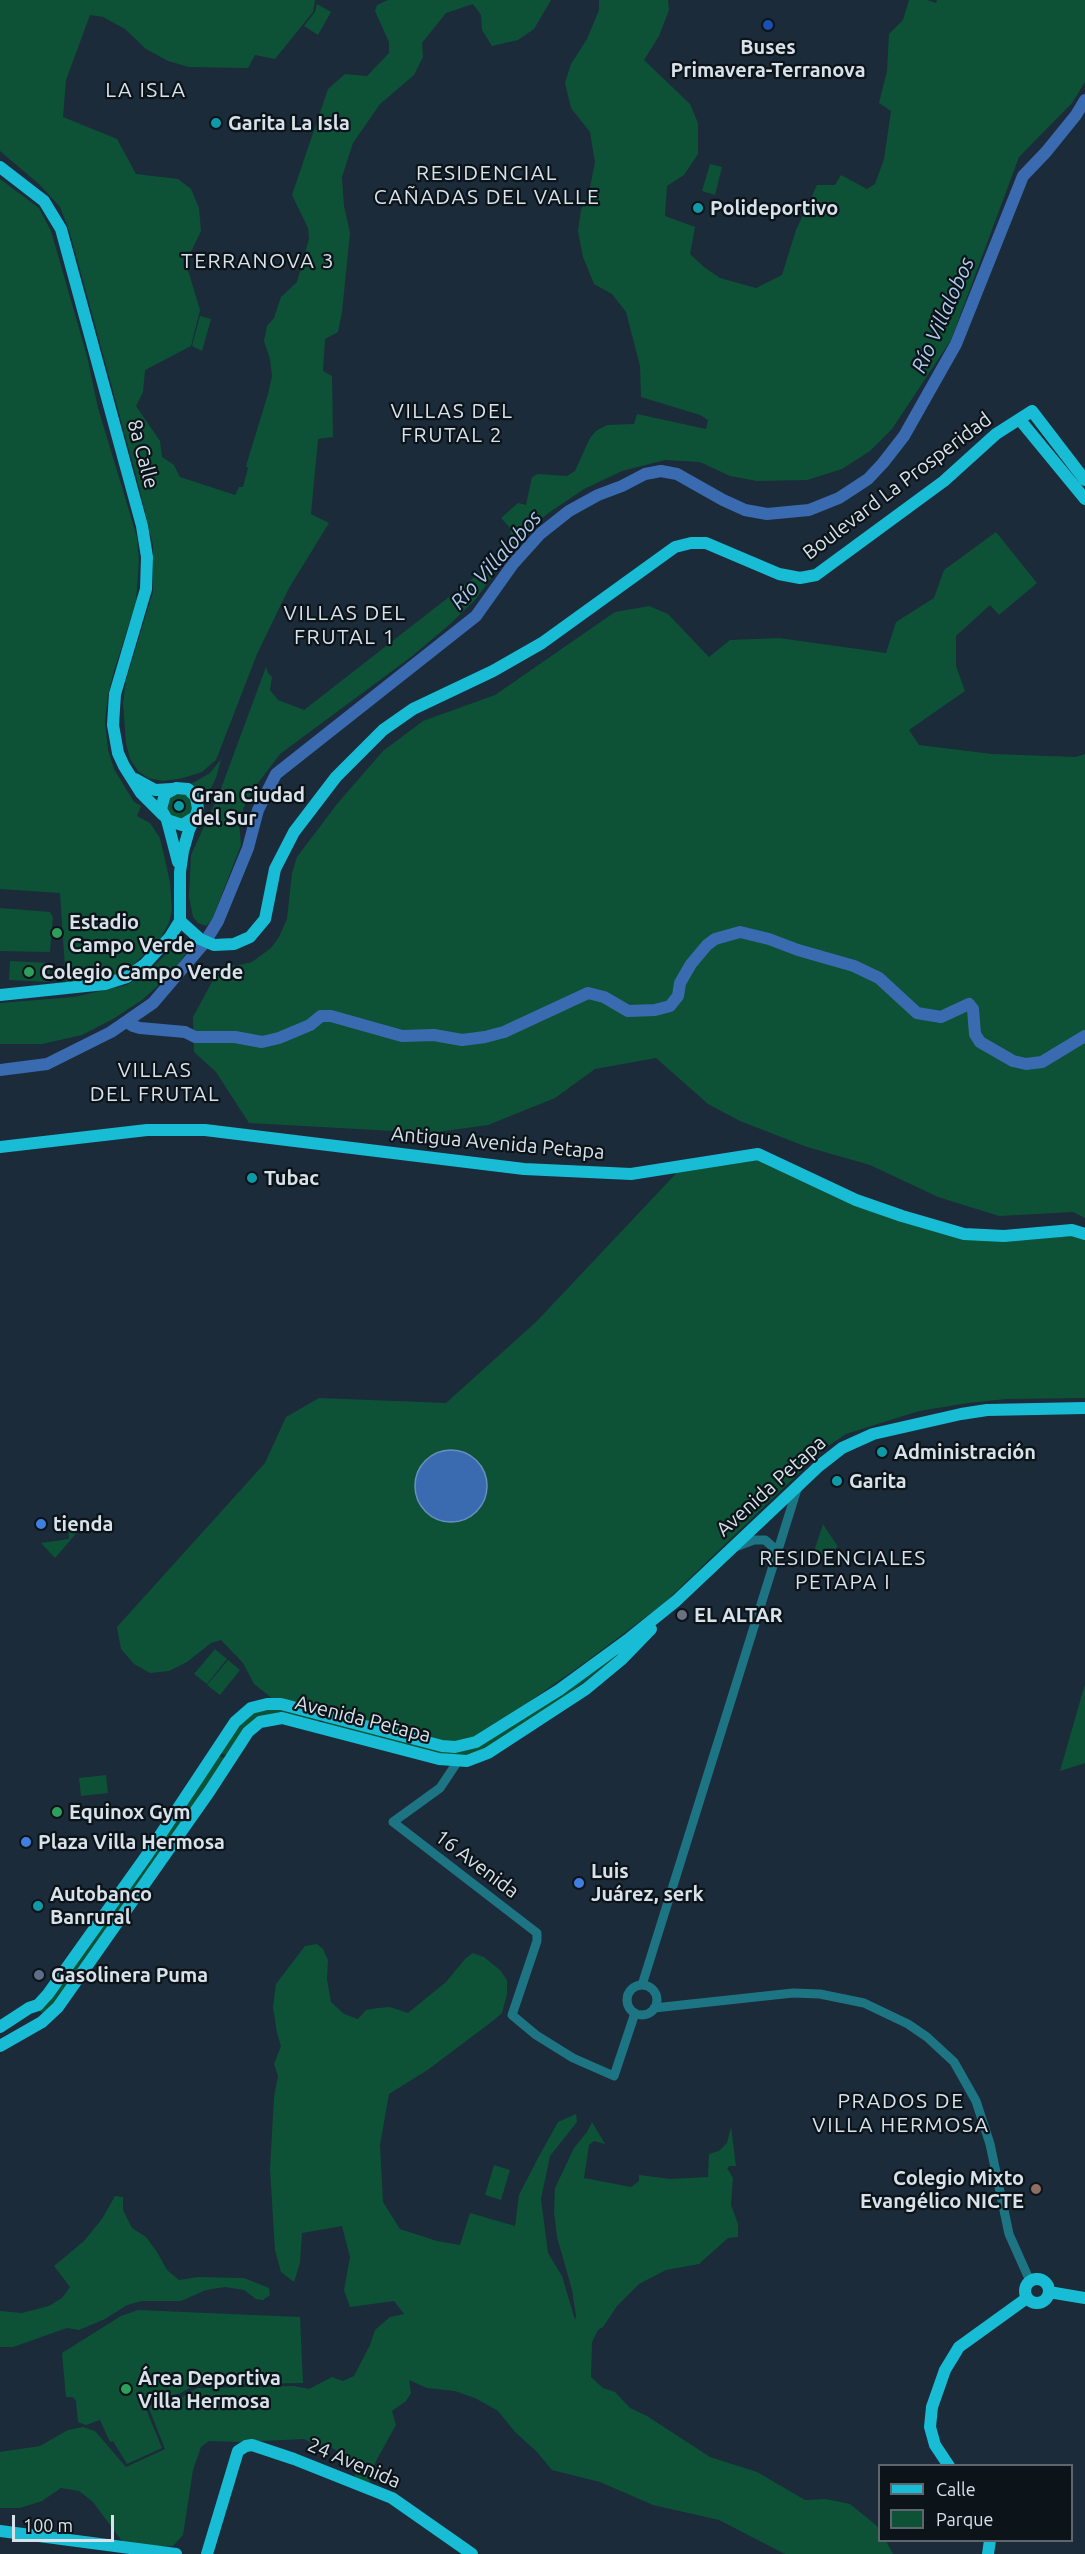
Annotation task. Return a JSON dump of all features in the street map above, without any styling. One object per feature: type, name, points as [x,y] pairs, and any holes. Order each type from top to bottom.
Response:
[{"type":"main road","name":"8a Calle","points":[[0,167],[44,201],[61,229],[144,537],[148,572],[144,597],[118,682],[113,703],[113,725],[116,745],[130,775],[144,797],[165,818]]},
{"type":"main road","name":"Boulevard La Prosperidad","points":[[184,925],[205,942],[229,945],[250,937],[262,924],[277,863],[299,825],[336,777],[362,749],[394,720],[493,671],[542,643],[680,545],[696,542],[712,545],[785,576],[800,578],[816,575],[944,481],[996,434],[1032,411],[1085,480]]},
{"type":"main road","points":[[1020,420],[1085,499]]},
{"type":"main road","points":[[130,775],[148,788],[157,790],[185,788],[195,795],[198,806],[185,843],[180,872]]},
{"type":"main road","points":[[0,995],[86,987],[121,979],[133,973],[154,956],[184,925],[180,872],[174,838],[165,818],[162,800],[173,789]]},
{"type":"main road","points":[[165,818],[179,825],[195,818]]},
{"type":"main road","name":"Antigua Avenida Petapa","points":[[0,1148],[147,1130],[205,1130],[524,1169],[631,1174],[758,1154],[856,1200],[964,1234],[1004,1236],[1072,1230],[1085,1234]]},
{"type":"main road","name":"Avenida Petapa","points":[[0,2046],[42,2022],[54,2012],[252,1728],[264,1720],[277,1718],[439,1759],[458,1761],[474,1759],[488,1753],[586,1689],[621,1660],[676,1601],[835,1452],[873,1434],[933,1419],[987,1410],[1085,1408]]},
{"type":"main road","name":"Avenida Petapa","points":[[0,2027],[29,2008],[38,2005],[120,1894],[242,1714],[255,1706],[281,1704],[442,1746],[455,1747],[476,1742],[559,1690],[676,1601]]},
{"type":"main road","points":[[320,1728],[323,1715]]},
{"type":"main road","points":[[120,1894],[132,1902]]},
{"type":"main road","points":[[0,2035],[34,2013],[38,2005]]},
{"type":"main road","points":[[1037,2278],[1044,2280],[1049,2292],[1045,2300],[1038,2303],[1027,2298],[1025,2289],[1030,2281],[1037,2278]]},
{"type":"main road","points":[[1049,2292],[1085,2298]]},
{"type":"main road","points":[[948,2464],[935,2445],[930,2427],[932,2407],[945,2370],[959,2347],[1027,2298]]},
{"type":"main road","name":"24 Avenida","points":[[207,2554],[238,2451],[252,2445],[392,2498],[472,2554]]},
{"type":"main road","points":[[0,2531],[176,2554]]},
{"type":"street","points":[[642,1985],[798,1485]]},
{"type":"street","points":[[730,1549],[754,1540],[765,1540],[774,1551],[774,1566]]},
{"type":"street","name":"16 Avenida","points":[[458,1761],[440,1788],[393,1822],[538,1935],[512,2015],[536,2035],[573,2058],[614,2076],[635,2013]]},
{"type":"street","points":[[655,2005],[654,1992],[642,1985],[633,1988],[628,1995],[628,2006],[635,2013],[645,2014],[655,2005],[695,2005],[793,1993],[820,1994],[864,2003],[908,2024],[927,2037],[954,2062],[976,2101],[990,2144],[1009,2235],[1030,2281]]},
{"type":"green space","points":[[0,0],[315,0],[313,12],[275,59],[255,55],[248,68],[189,67],[168,61],[146,49],[125,29],[103,17],[90,15],[66,80],[63,117],[117,139],[136,174],[178,179],[191,189],[199,208],[201,231],[188,258],[187,267],[200,310],[191,346],[145,370],[143,392],[136,406],[160,441],[162,457],[174,465],[180,477],[235,495],[239,487],[243,487],[248,468],[246,466],[272,376],[270,359],[264,341],[267,326],[274,318],[281,297],[297,282],[309,239],[308,228],[292,195],[328,89],[345,74],[367,76],[389,53],[389,42],[375,11],[377,5],[388,0],[551,0],[534,29],[518,40],[492,46],[482,30],[481,15],[473,4],[446,13],[422,43],[423,57],[414,75],[380,104],[353,143],[342,177],[344,206],[350,233],[342,312],[338,332],[325,339],[323,371],[332,376],[333,437],[318,439],[311,514],[329,523],[289,588],[257,654],[216,760],[202,772],[183,778],[163,781],[148,778],[138,771],[130,759],[126,743],[123,702],[126,680],[153,592],[153,545],[70,233],[60,207],[40,185],[0,151]]},
{"type":"green space","points":[[599,0],[668,0],[669,10],[659,36],[644,60],[690,104],[698,123],[698,154],[684,175],[667,186],[665,216],[695,227],[690,254],[704,267],[720,278],[756,288],[782,275],[796,230],[817,185],[835,185],[841,175],[867,189],[875,184],[884,159],[891,111],[879,103],[887,71],[889,34],[903,20],[909,0],[927,0],[936,3],[937,0],[1085,0],[1085,82],[1072,103],[1019,157],[951,340],[892,429],[870,451],[842,469],[807,480],[757,481],[730,476],[700,462],[665,460],[622,471],[584,489],[547,514],[523,535],[475,600],[449,625],[411,657],[280,754],[255,787],[244,807],[239,822],[241,845],[212,920],[206,926],[198,923],[193,917],[189,897],[191,855],[219,794],[266,667],[272,677],[270,690],[278,700],[304,710],[508,551],[511,529],[501,518],[518,503],[526,505],[532,477],[538,474],[567,476],[575,471],[590,438],[596,431],[607,425],[634,424],[637,414],[706,429],[708,420],[700,415],[641,397],[640,366],[626,312],[612,294],[594,284],[583,257],[578,231],[581,210],[589,192],[595,162],[590,132],[571,108],[565,83],[571,64],[587,39],[599,10]]},
{"type":"green space","points":[[317,4],[331,12],[318,35],[304,26],[315,12]]},
{"type":"green space","points":[[710,164],[722,167],[715,195],[702,191]]},
{"type":"green space","points":[[0,179],[39,208],[51,231],[87,356],[98,408],[137,537],[139,560],[136,602],[114,671],[105,721],[108,750],[114,769],[134,802],[141,806],[137,816],[150,823],[160,838],[170,882],[172,910],[169,923],[160,939],[132,966],[112,976],[88,981],[66,983],[60,893],[0,889]]},
{"type":"green space","points":[[200,316],[211,319],[202,351],[192,346]]},
{"type":"green space","points":[[996,532],[1037,583],[999,615],[990,605],[956,636],[956,666],[965,691],[909,730],[919,745],[992,754],[1076,757],[1085,754],[1085,1218],[1073,1212],[999,1216],[938,1197],[870,1165],[807,1147],[740,1121],[708,1104],[656,1058],[595,1069],[555,1098],[488,1125],[430,1133],[249,1123],[216,1072],[194,1052],[193,1017],[213,980],[228,962],[235,966],[252,962],[271,948],[279,937],[287,919],[292,873],[297,857],[337,804],[383,751],[423,721],[495,695],[615,612],[649,606],[668,614],[709,657],[730,640],[779,638],[886,653],[896,622],[934,598],[944,570]]},
{"type":"green space","points":[[221,759],[216,778],[205,800],[191,784],[210,773]]},
{"type":"green space","points":[[183,790],[195,805],[186,821],[167,816],[165,800]]},
{"type":"green space","points":[[0,908],[50,912],[53,917],[50,952],[0,951]]},
{"type":"green space","points":[[180,940],[189,949],[171,974],[142,1000],[113,1019],[82,1035],[42,1044],[0,1044],[0,1003],[74,997],[127,985],[150,970]]},
{"type":"green space","name":"Colegio Campo Verde","points":[[10,961],[50,963],[49,982],[9,980]]},
{"type":"green space","points":[[745,1156],[808,1176],[964,1234],[1085,1234],[1085,1398],[1006,1399],[968,1403],[919,1411],[846,1434],[825,1448],[663,1604],[483,1734],[464,1740],[445,1742],[273,1699],[254,1684],[243,1663],[221,1640],[211,1643],[187,1662],[169,1671],[150,1673],[134,1664],[121,1649],[117,1627],[265,1463],[286,1417],[319,1398],[446,1403],[536,1322],[685,1164]]},
{"type":"green space","points":[[86,1522],[55,1558],[41,1543],[69,1539],[68,1525]]},
{"type":"green space","points":[[823,1524],[838,1547],[818,1558],[814,1551]]},
{"type":"green space","points":[[633,1640],[615,1658],[563,1698],[491,1747],[456,1758],[322,1726],[324,1718],[453,1750]]},
{"type":"green space","points":[[215,1649],[227,1659],[207,1684],[194,1674]]},
{"type":"green space","points":[[228,1660],[240,1670],[220,1695],[207,1685]]},
{"type":"green space","points":[[1085,1684],[1085,1763],[1060,1771]]},
{"type":"green space","points":[[264,1706],[320,1717],[318,1725],[271,1715],[229,1756],[220,1753],[242,1721]]},
{"type":"green space","points":[[218,1756],[228,1759],[132,1900],[124,1895]]},
{"type":"green space","points":[[106,1775],[108,1793],[81,1796],[79,1778]]},
{"type":"green space","points":[[121,1899],[129,1904],[45,2015],[38,2010]]},
{"type":"green space","points":[[317,1944],[323,1949],[328,1960],[327,1979],[331,2002],[344,2014],[358,2019],[366,2010],[378,2008],[390,2007],[408,2013],[446,1982],[473,1953],[484,1957],[500,1970],[507,1980],[507,1994],[502,2013],[429,2069],[389,2094],[380,2145],[383,2202],[400,2229],[437,2241],[460,2245],[470,2213],[515,2226],[519,2195],[538,2158],[558,2122],[576,2114],[577,2122],[550,2156],[541,2199],[548,2253],[562,2276],[575,2320],[572,2290],[557,2237],[554,2212],[555,2188],[574,2148],[592,2122],[605,2144],[594,2141],[589,2145],[584,2178],[631,2187],[639,2181],[639,2175],[670,2179],[708,2177],[709,2154],[719,2151],[727,2143],[731,2127],[736,2166],[727,2168],[733,2178],[731,2205],[738,2224],[738,2237],[728,2238],[699,2264],[666,2270],[639,2284],[598,2330],[592,2342],[591,2377],[603,2388],[615,2392],[630,2408],[647,2416],[710,2457],[757,2472],[805,2500],[826,2499],[850,2504],[877,2526],[878,2542],[887,2542],[893,2554],[785,2554],[719,2520],[653,2505],[600,2482],[552,2470],[498,2411],[475,2398],[455,2391],[427,2388],[409,2380],[411,2393],[406,2401],[392,2411],[396,2425],[376,2461],[369,2484],[356,2479],[353,2468],[343,2455],[331,2447],[317,2446],[304,2439],[209,2441],[201,2447],[193,2470],[183,2535],[173,2546],[148,2546],[122,2541],[93,2502],[79,2491],[61,2488],[42,2501],[20,2508],[0,2508],[0,2452],[40,2446],[68,2430],[83,2427],[95,2431],[126,2467],[165,2449],[148,2406],[182,2397],[197,2388],[294,2386],[309,2389],[332,2377],[343,2381],[354,2376],[375,2330],[390,2317],[404,2314],[394,2301],[350,2307],[344,2290],[350,2257],[342,2226],[302,2233],[300,2263],[294,2282],[281,2272],[275,2250],[270,2169],[274,2097],[278,2076],[274,2064],[281,2046],[273,2007],[276,1984],[305,1946]]},
{"type":"green space","points":[[494,2165],[510,2170],[501,2200],[485,2195]]},
{"type":"green space","points":[[115,2196],[123,2197],[123,2210],[132,2228],[146,2237],[167,2270],[179,2280],[198,2277],[244,2278],[269,2288],[270,2295],[263,2300],[256,2299],[244,2290],[225,2287],[206,2290],[181,2301],[142,2301],[127,2305],[105,2319],[79,2330],[67,2328],[13,2347],[0,2347],[0,2311],[22,2313],[49,2306],[62,2298],[70,2287],[54,2266],[84,2241],[102,2219]]},
{"type":"green space","name":"Área Deportiva Villa Hermosa","points":[[138,2310],[300,2317],[303,2383],[194,2385],[181,2393],[144,2404],[162,2448],[127,2464],[113,2441],[110,2442],[100,2420],[86,2425],[78,2422],[76,2401],[73,2397],[66,2397],[62,2353],[121,2316]]},
{"type":"water","points":[[458,1450],[477,1460],[485,1472],[487,1486],[485,1500],[477,1512],[465,1520],[444,1522],[425,1512],[417,1500],[415,1479],[425,1460],[437,1452]]},
{"type":"waterway","name":"Río Villalobos","points":[[0,1070],[47,1064],[111,1032],[153,1003],[205,942],[218,921],[248,848],[258,810],[276,774],[476,616],[513,564],[540,534],[569,511],[645,474],[661,471],[677,474],[745,510],[767,514],[809,510],[839,498],[868,479],[904,436],[956,344],[1023,176],[1046,152],[1076,115],[1085,100]]},
{"type":"waterway","points":[[127,1022],[140,1028],[185,1032],[195,1037],[235,1037],[262,1042],[279,1038],[310,1025],[321,1016],[331,1016],[402,1036],[434,1035],[462,1040],[485,1037],[504,1032],[588,993],[604,997],[628,1011],[655,1010],[670,1006],[678,996],[680,983],[691,964],[707,945],[715,939],[740,932],[854,966],[879,978],[917,1013],[941,1017],[969,1004],[973,1009],[975,1034],[980,1042],[1013,1061],[1026,1064],[1042,1062],[1085,1036]]},
{"type":"place","name":"Buses Primavera-Terranova","points":[[768,25]]},
{"type":"place","name":"Garita La Isla","points":[[216,123]]},
{"type":"place","name":"Polideportivo","points":[[698,208]]},
{"type":"place","name":"Gran Ciudad del Sur","points":[[179,806]]},
{"type":"place","name":"Estadio Campo Verde","points":[[57,933]]},
{"type":"place","name":"Colegio Campo Verde","points":[[29,972]]},
{"type":"place","name":"Tubac","points":[[252,1178]]},
{"type":"place","name":"Administración","points":[[882,1452]]},
{"type":"place","name":"Garita","points":[[837,1481]]},
{"type":"place","name":"tienda","points":[[41,1524]]},
{"type":"place","name":"EL ALTAR","points":[[682,1615]]},
{"type":"place","name":"Equinox Gym","points":[[57,1812]]},
{"type":"place","name":"Plaza Villa Hermosa","points":[[26,1842]]},
{"type":"place","name":"Luis Juárez, serk","points":[[579,1883]]},
{"type":"place","name":"Autobanco Banrural","points":[[38,1906]]},
{"type":"place","name":"Gasolinera Puma","points":[[39,1975]]},
{"type":"place","name":"Colegio Mixto Evangélico NICTE","points":[[1036,2189]]},
{"type":"place","name":"Área Deportiva Villa Hermosa","points":[[126,2389]]},
{"type":"district","name":"LA ISLA","points":[[146,90]]},
{"type":"district","name":"RESIDENCIAL CAÑADAS DEL VALLE","points":[[487,185]]},
{"type":"district","name":"TERRANOVA 3","points":[[258,261]]},
{"type":"district","name":"VILLAS DEL FRUTAL 2","points":[[452,423]]},
{"type":"district","name":"VILLAS DEL FRUTAL 1","points":[[345,625]]},
{"type":"district","name":"VILLAS DEL FRUTAL","points":[[155,1082]]},
{"type":"district","name":"RESIDENCIALES PETAPA I","points":[[843,1570]]},
{"type":"district","name":"PRADOS DE VILLA HERMOSA","points":[[901,2113]]}]
